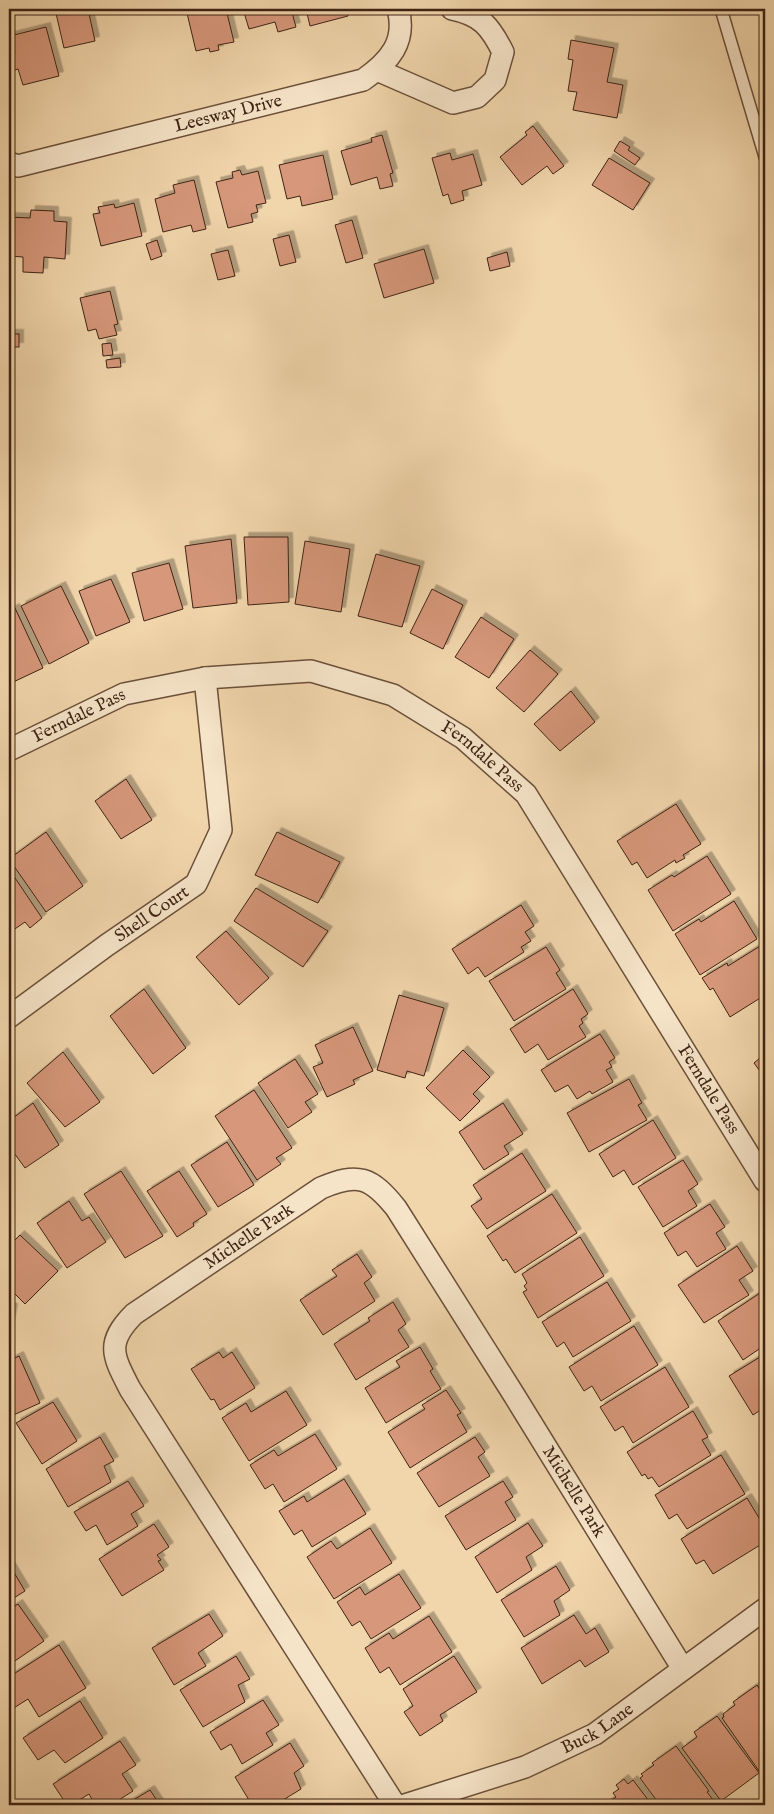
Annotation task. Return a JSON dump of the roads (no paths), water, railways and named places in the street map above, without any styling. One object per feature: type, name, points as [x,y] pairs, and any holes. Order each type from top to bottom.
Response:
[{"type":"street","name":"Leesway Drive","points":[[9,163],[18,166],[363,80],[377,70],[391,56],[398,44],[401,30],[398,9]]},
{"type":"street","points":[[377,70],[453,103],[477,97],[495,80],[503,52],[490,27],[468,12],[452,9]]},
{"type":"street","name":"Ferndale Pass","points":[[9,750],[124,694],[205,678],[311,671],[393,694],[463,738],[526,794],[765,1181]]},
{"type":"street","name":"Shell Court","points":[[9,1017],[107,945],[196,884],[221,830],[205,678]]},
{"type":"street","name":"Michelle Park","points":[[395,1805],[130,1389],[114,1352],[114,1342],[121,1327],[134,1314],[321,1188],[339,1180],[356,1178],[369,1181],[381,1190],[396,1208],[683,1669]]},
{"type":"street","name":"Buck Lane","points":[[405,1805],[525,1767],[595,1734],[765,1609]]},
{"type":"lane","points":[[721,9],[765,157]]}]
